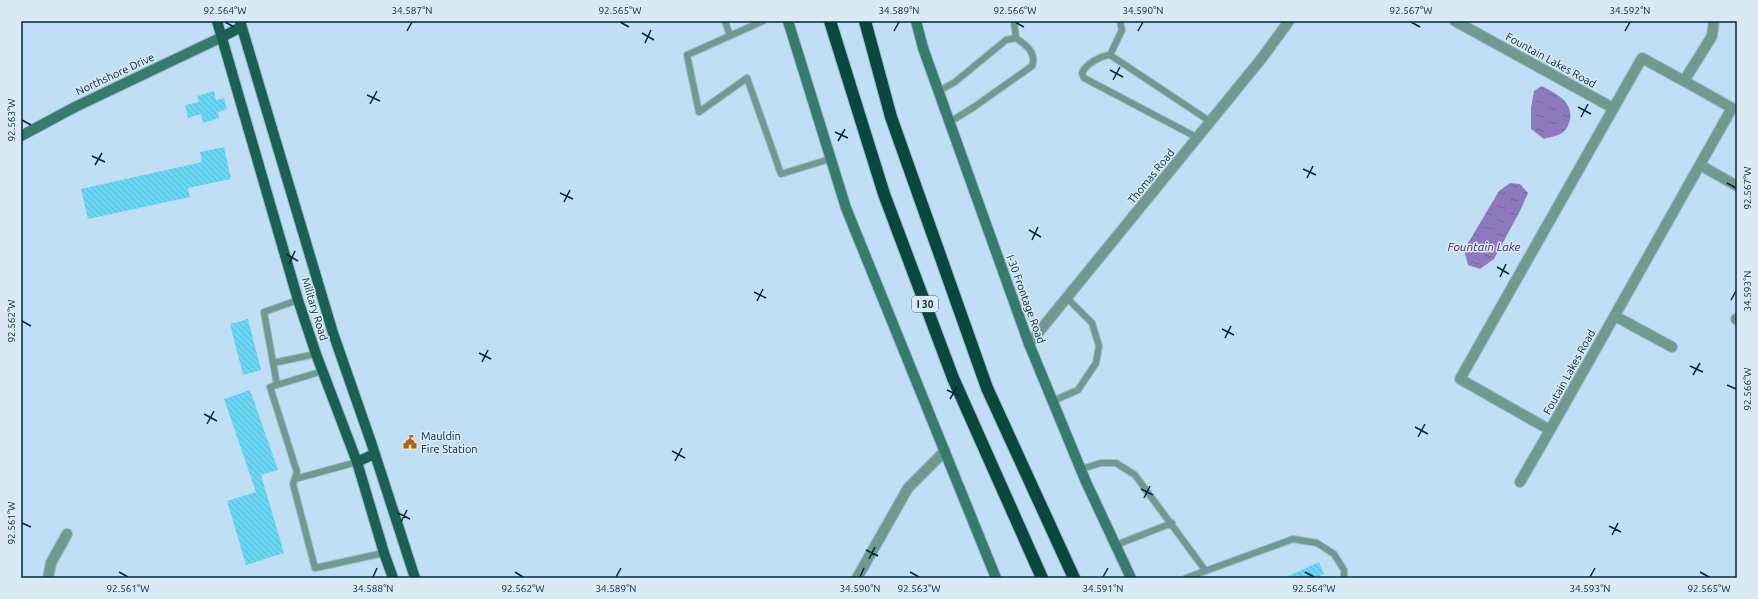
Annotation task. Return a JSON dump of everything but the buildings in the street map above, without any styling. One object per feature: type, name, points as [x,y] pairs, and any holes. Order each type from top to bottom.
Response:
[{"type":"highway","name":"I 30","points":[[830,21],[884,194],[953,378],[1042,578]]},
{"type":"highway","name":"I 30","points":[[865,21],[891,117],[987,388],[1074,578]]},
{"type":"main road","name":"Military Road","points":[[217,21],[298,300],[316,354],[357,462],[393,578]]},
{"type":"main road","points":[[788,21],[846,208],[996,578]]},
{"type":"main road","name":"I-30 Frontage Road","points":[[916,21],[939,91],[1029,344],[1081,469],[1131,578]]},
{"type":"main road","name":"Military Road","points":[[240,24],[313,269],[415,578]]},
{"type":"main road","points":[[222,37],[240,24]]},
{"type":"main road","name":"Northshore Drive","points":[[21,136],[75,107],[222,37]]},
{"type":"main road","points":[[357,462],[374,454]]},
{"type":"street","name":"Thomas Road","points":[[1029,344],[1211,122],[1262,58],[1289,21]]},
{"type":"street","name":"Fountain Lakes Road","points":[[1456,21],[1613,108]]},
{"type":"street","points":[[1684,81],[1712,36],[1714,21]]},
{"type":"street","name":"Foutain Lakes Road","points":[[1642,58],[1684,81],[1732,108],[1550,430],[1460,379],[1642,58]]},
{"type":"street","points":[[1700,165],[1737,186]]},
{"type":"street","points":[[1614,316],[1672,347]]},
{"type":"street","points":[[1520,482],[1550,430]]},
{"type":"street","points":[[857,578],[908,488],[945,452]]},
{"type":"street","points":[[48,578],[51,563],[67,534]]},
{"type":"lane","points":[[725,21],[730,36]]},
{"type":"lane","points":[[763,21],[687,56],[699,112],[747,78],[781,174],[830,159]]},
{"type":"lane","points":[[1014,21],[1016,38]]},
{"type":"lane","points":[[1110,54],[1122,30],[1120,21]]},
{"type":"lane","points":[[939,91],[955,82],[1006,40],[1016,38],[1028,46],[1033,53],[1034,61],[1032,66],[950,122]]},
{"type":"lane","points":[[1198,138],[1084,78],[1082,73],[1101,56],[1110,54],[1211,122]]},
{"type":"lane","points":[[1053,401],[1078,390],[1096,363],[1099,346],[1092,322],[1066,298]]},
{"type":"lane","points":[[277,385],[264,312],[298,300]]},
{"type":"lane","points":[[273,363],[316,354]]},
{"type":"lane","points":[[323,371],[270,387],[297,472],[293,484],[315,568],[384,553]]},
{"type":"lane","points":[[295,479],[357,462]]},
{"type":"lane","points":[[1081,469],[1101,463],[1116,463],[1135,474],[1205,570]]},
{"type":"lane","points":[[1116,545],[1172,523]]},
{"type":"lane","points":[[1186,578],[1292,539],[1317,543],[1334,554],[1344,570],[1344,578]]},
{"type":"water","points":[[1542,86],[1562,99],[1569,107],[1570,113],[1569,123],[1563,132],[1544,139],[1531,129],[1531,108],[1534,91]]},
{"type":"water","name":"Fountain Lake","points":[[1510,183],[1520,184],[1528,193],[1520,211],[1494,259],[1480,269],[1468,265],[1464,250],[1499,191]]},
{"type":"place","name":"Mauldin Fire Station","points":[[410,442]]}]
